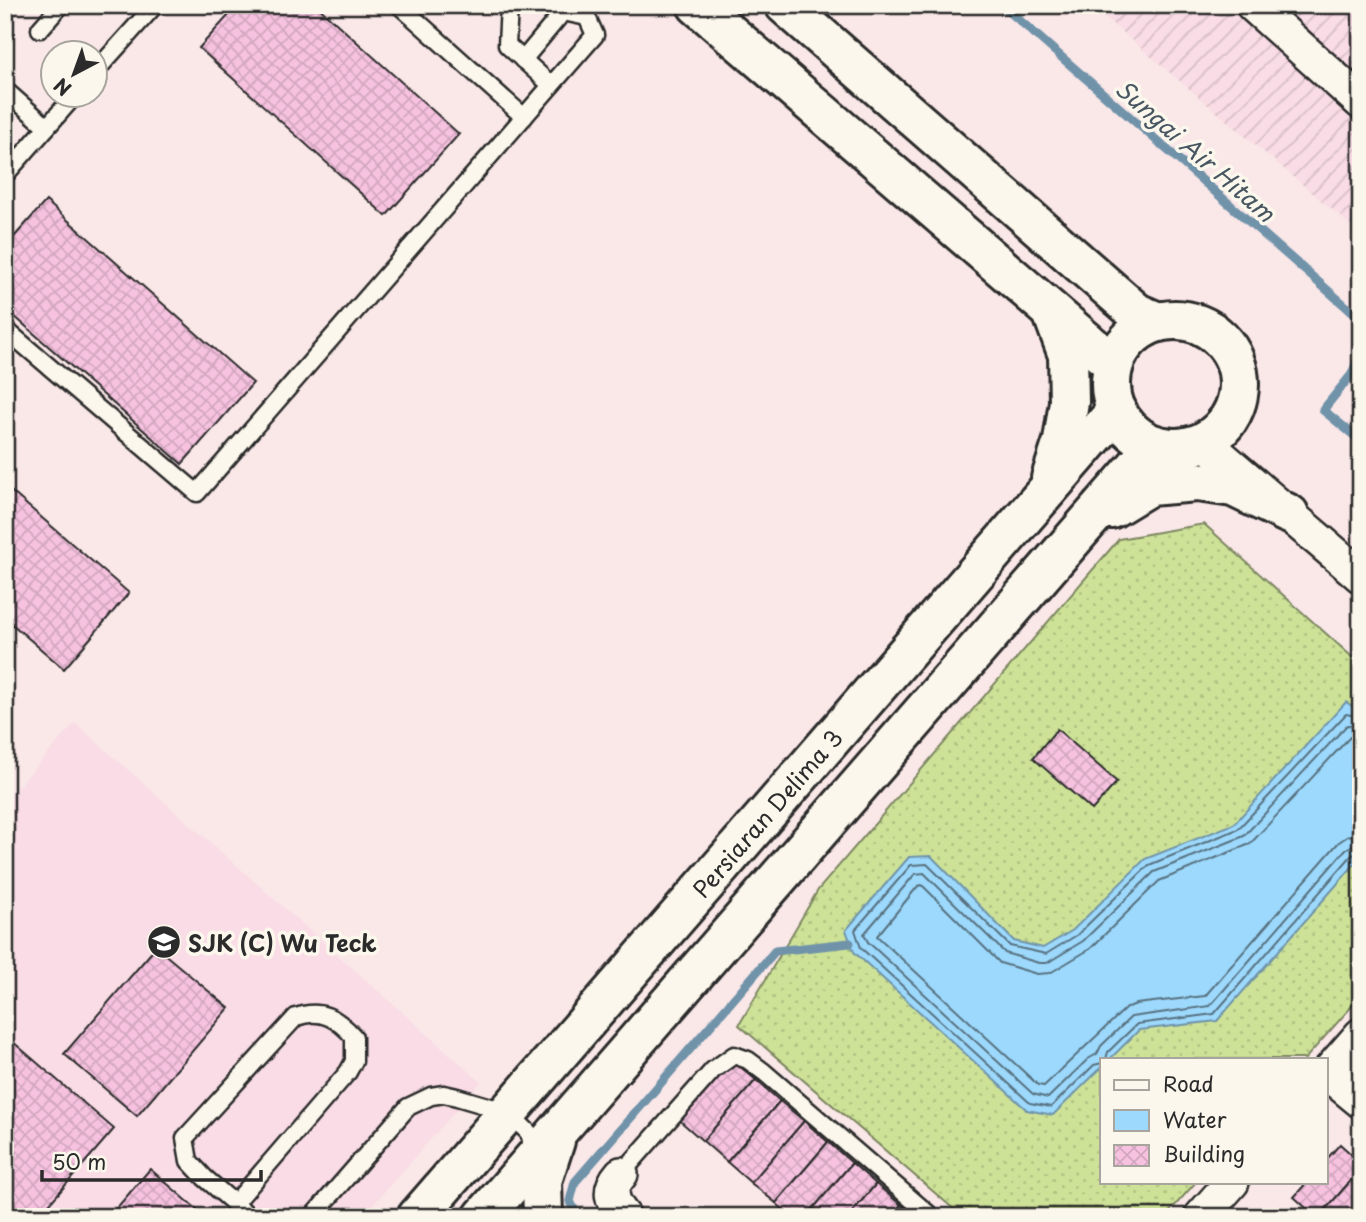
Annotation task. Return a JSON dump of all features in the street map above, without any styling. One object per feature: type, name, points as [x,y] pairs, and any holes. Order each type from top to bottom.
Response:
[{"type":"street","points":[[697,5],[1113,365]]},
{"type":"street","points":[[785,5],[1137,313],[1158,322]]},
{"type":"street","points":[[1253,5],[1361,102]]},
{"type":"street","points":[[1047,490],[1063,441],[1069,402],[1068,355],[1052,310]]},
{"type":"street","points":[[1178,320],[1199,325],[1216,335],[1230,352],[1238,373],[1238,394],[1231,415],[1218,431],[1203,441],[1179,448],[1155,444],[1138,437],[1123,422],[1116,410],[1110,383],[1113,365],[1124,345],[1139,330],[1158,322],[1178,320]]},
{"type":"street","name":"Persiaran Delima 3","points":[[417,1217],[1116,410]]},
{"type":"street","points":[[1203,441],[1361,576]]},
{"type":"street","points":[[488,1215],[1155,444]]},
{"type":"street","points":[[1087,523],[1149,486],[1197,482],[1233,487],[1289,514]]},
{"type":"street","points":[[798,776],[837,810]]},
{"type":"street","points":[[1328,1073],[1361,1035]]},
{"type":"street","points":[[1328,1075],[1361,1101]]},
{"type":"street","points":[[543,1217],[542,1181],[547,1144]]},
{"type":"street","points":[[479,1145],[476,1182],[488,1215]]},
{"type":"street","points":[[621,1174],[611,1191],[614,1205],[624,1217]]},
{"type":"street","points":[[1201,1217],[1230,1184]]},
{"type":"street","points":[[426,1217],[451,1209],[488,1215]]},
{"type":"lane","points":[[40,29],[61,5]]},
{"type":"lane","points":[[108,58],[155,5]]},
{"type":"lane","points":[[399,5],[524,117]]},
{"type":"lane","points":[[509,5],[507,45],[551,85]]},
{"type":"lane","points":[[5,329],[197,493],[594,35],[592,11],[563,12],[523,60]]},
{"type":"lane","points":[[5,90],[47,127]]},
{"type":"lane","points":[[5,175],[64,108]]},
{"type":"lane","points":[[235,1203],[348,1072],[354,1061],[354,1037],[329,1015],[318,1013],[296,1017],[185,1138],[189,1161],[250,1217]]},
{"type":"lane","points":[[621,1174],[713,1070],[734,1055],[748,1060],[764,1072],[932,1217]]},
{"type":"lane","points":[[312,1217],[408,1107],[420,1099],[444,1094],[508,1112],[529,1133],[547,1144]]},
{"type":"shaded area","points":[[1090,5],[1361,5],[1361,234]]},
{"type":"shaded area","name":"SJK (C) Wu Teck","points":[[75,723],[481,1082],[362,1217],[5,1217],[5,802]]},
{"type":"green space","points":[[1204,524],[1361,665],[1361,996],[1306,1058],[1100,1058],[1100,1184],[1194,1184],[1165,1217],[963,1217],[739,1025],[818,890],[1119,539]]},
{"type":"water","points":[[1346,702],[1361,712],[1361,857],[1217,1021],[1139,1030],[1111,1058],[1100,1058],[1100,1069],[1053,1115],[1027,1110],[854,952],[846,930],[909,857],[931,856],[1014,941],[1043,948],[1073,930],[1145,859],[1234,824]]},
{"type":"building","points":[[238,5],[316,5],[459,134],[386,216],[199,48]]},
{"type":"building","points":[[46,201],[253,383],[182,464],[5,308],[5,247]]},
{"type":"building","points":[[5,486],[129,593],[64,669],[5,618]]},
{"type":"building","points":[[1057,729],[1117,782],[1092,810],[1033,758]]},
{"type":"building","points":[[156,947],[229,1008],[137,1116],[64,1054]]},
{"type":"building","points":[[5,1035],[114,1129],[38,1217],[5,1217]]},
{"type":"building","points":[[731,1059],[756,1080],[703,1141],[679,1120]]},
{"type":"building","points":[[756,1080],[780,1101],[727,1162],[703,1141]]},
{"type":"building","points":[[780,1101],[804,1121],[751,1183],[727,1162]]},
{"type":"building","points":[[804,1121],[828,1142],[776,1203],[751,1183]]},
{"type":"building","points":[[828,1142],[852,1163],[806,1217],[791,1217],[776,1203]]},
{"type":"building","points":[[1340,1144],[1361,1163],[1361,1169],[1319,1217],[1316,1217],[1294,1197],[1305,1184],[1328,1184],[1328,1158]]},
{"type":"building","points":[[852,1163],[876,1184],[848,1217],[806,1217]]},
{"type":"building","points":[[150,1169],[206,1217],[109,1217]]},
{"type":"building","points":[[1361,1169],[1361,1217],[1319,1217]]},
{"type":"building","points":[[876,1184],[901,1205],[890,1217],[848,1217]]},
{"type":"building","points":[[901,1205],[915,1217],[890,1217]]},
{"type":"waterway","name":"Sungai Air Hitam","points":[[1002,5],[1357,316],[1361,326]]},
{"type":"waterway","name":"Sungai Air Hitam","points":[[1361,352],[1352,374],[1323,410],[1361,441]]},
{"type":"waterway","points":[[578,1217],[570,1201],[575,1182],[775,951],[850,943]]},
{"type":"place","name":"SJK (C) Wu Teck","points":[[164,942]]}]
